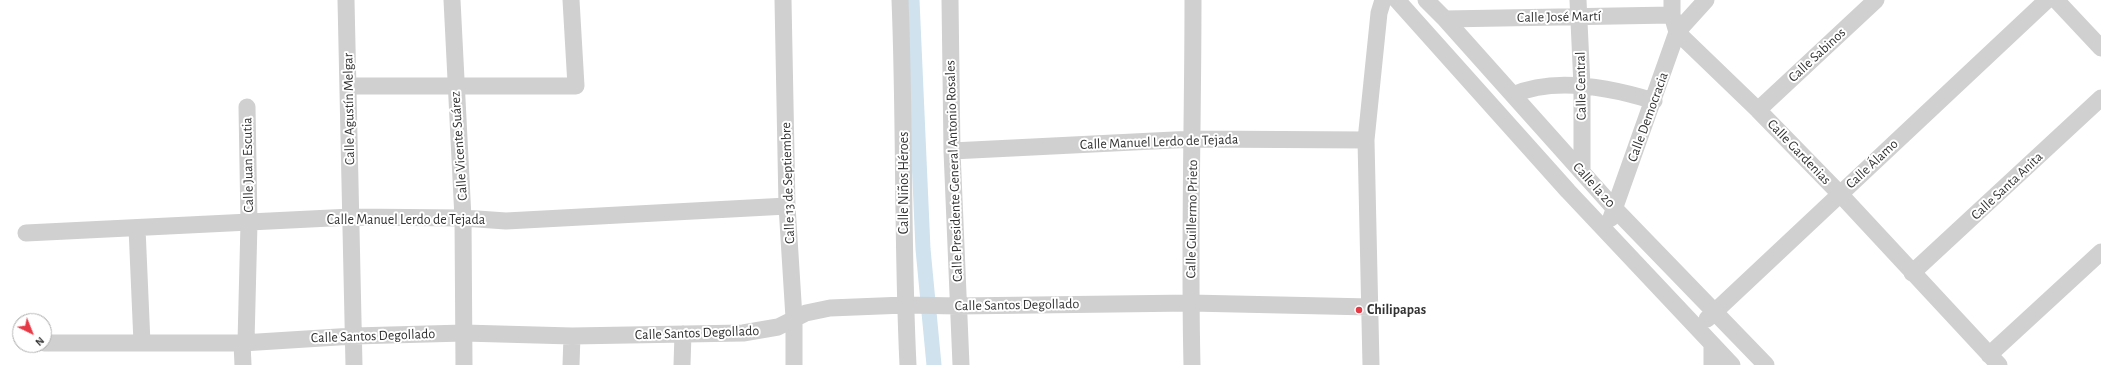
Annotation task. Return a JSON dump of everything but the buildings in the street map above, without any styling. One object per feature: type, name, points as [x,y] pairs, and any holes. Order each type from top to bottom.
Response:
[{"type":"street","name":"Calle Agustín Melgar","points":[[346,0],[354,336]]},
{"type":"street","name":"Calle Vicente Suárez","points":[[452,0],[455,86],[463,218],[464,365]]},
{"type":"street","points":[[348,86],[576,86],[571,0]]},
{"type":"street","name":"Calle 13 de Septiembre","points":[[783,0],[787,206],[794,318],[794,365]]},
{"type":"street","name":"Calle Niños Héroes","points":[[900,0],[911,305],[908,365]]},
{"type":"street","name":"Calle Presidente General Antonio Rosales","points":[[950,0],[954,306],[961,365]]},
{"type":"street","name":"Calle Guillermo Prieto","points":[[1192,365],[1191,303],[1194,139],[1193,0]]},
{"type":"street","points":[[1371,365],[1366,140],[1379,13],[1383,0]]},
{"type":"street","name":"Calle la 20","points":[[1397,0],[1607,232],[1732,365]]},
{"type":"street","name":"Calle la 20","points":[[1426,0],[1446,19],[1614,208],[1766,365]]},
{"type":"street","points":[[1678,32],[1706,0]]},
{"type":"street","name":"Calle Sabinos","points":[[1758,110],[1876,0]]},
{"type":"street","name":"Calle Álamo","points":[[1697,328],[2047,0]]},
{"type":"street","points":[[2056,0],[2101,48]]},
{"type":"street","points":[[1672,7],[1678,32]]},
{"type":"street","name":"Calle José Martí","points":[[1446,19],[1579,8],[1672,7]]},
{"type":"street","name":"Calle Central","points":[[1579,8],[1582,86],[1582,172]]},
{"type":"street","name":"Calle Democracia","points":[[1607,232],[1614,208],[1678,32]]},
{"type":"street","name":"Calle Gardenias","points":[[1678,32],[1758,110],[1840,194],[1994,360]]},
{"type":"street","points":[[1513,95],[1528,88],[1582,86],[1622,92],[1654,101]]},
{"type":"street","name":"Calle Santa Anita","points":[[1912,273],[2101,98]]},
{"type":"street","name":"Calle Juan Escutia","points":[[244,343],[249,223],[247,107]]},
{"type":"street","name":"Calle Manuel Lerdo de Tejada","points":[[952,151],[1194,139],[1366,140]]},
{"type":"street","name":"Calle Manuel Lerdo de Tejada","points":[[26,233],[351,217],[463,218],[506,221],[787,206]]},
{"type":"street","points":[[137,228],[142,343]]},
{"type":"street","points":[[1994,360],[2101,252]]},
{"type":"street","name":"Calle Santos Degollado","points":[[52,343],[244,343],[354,336],[464,333],[572,336],[761,331],[778,326],[794,318],[830,308],[911,305],[954,306],[1191,303],[1370,306]]},
{"type":"street","points":[[682,365],[683,334]]},
{"type":"street","points":[[354,336],[354,365]]},
{"type":"street","points":[[571,365],[572,336]]},
{"type":"street","points":[[243,365],[244,343]]},
{"type":"street","points":[[1712,344],[1712,365]]},
{"type":"waterway","points":[[912,0],[923,249],[934,365]]},
{"type":"place","name":"Chilipapas","points":[[1359,310]]}]
